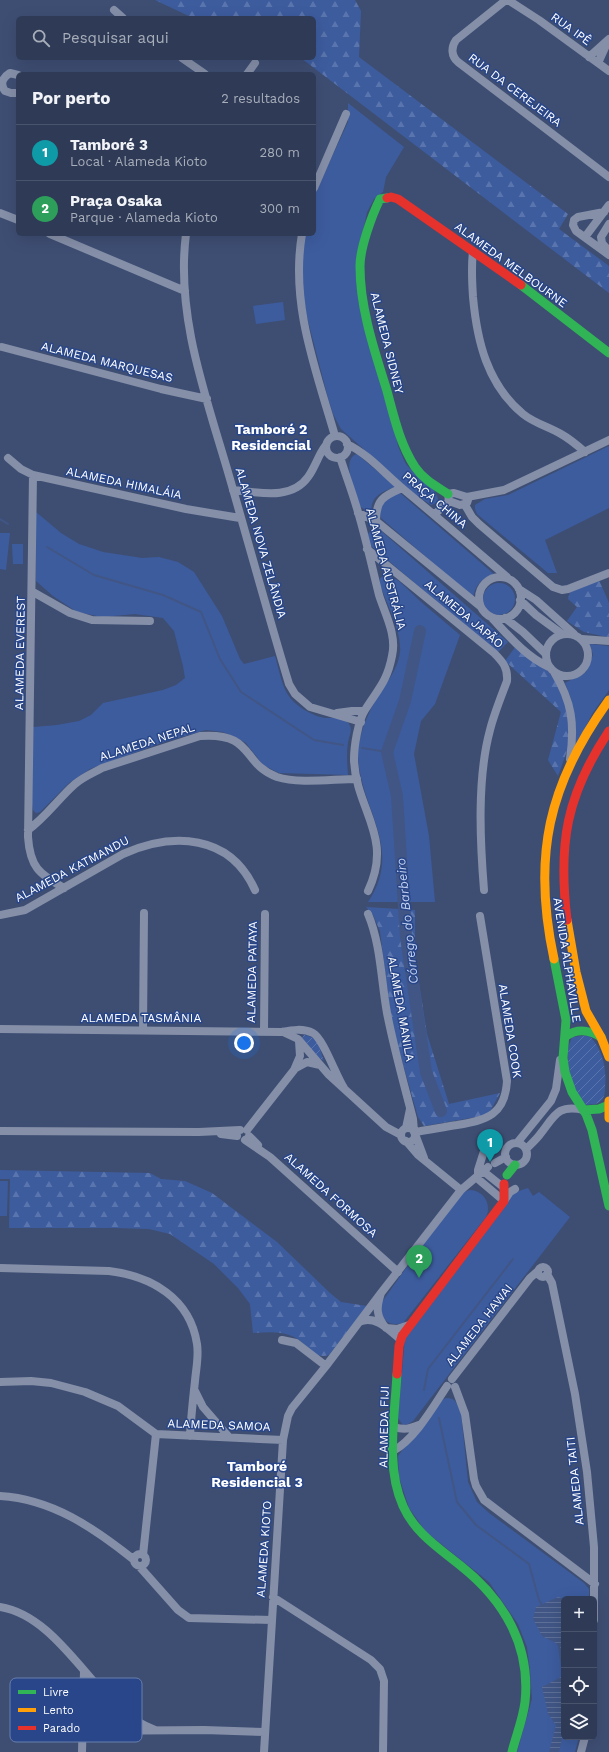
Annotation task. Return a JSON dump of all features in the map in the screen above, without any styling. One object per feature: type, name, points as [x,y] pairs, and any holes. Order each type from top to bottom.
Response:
[{"type":"street","name":"RUA IPÊ","points":[[507,0],[539,20],[609,71]]},
{"type":"street","name":"RUA DA CEREJEIRA","points":[[507,0],[456,40],[452,48],[454,57],[458,62],[609,177]]},
{"type":"street","name":"RUA IPÊ","points":[[517,0],[539,20]]},
{"type":"street","points":[[114,10],[121,16]]},
{"type":"street","points":[[589,57],[609,39]]},
{"type":"street","points":[[598,63],[609,39]]},
{"type":"street","points":[[185,60],[202,72]]},
{"type":"street","points":[[248,72],[255,63]]},
{"type":"street","points":[[16,75],[10,74],[3,79],[2,83],[6,91],[16,93]]},
{"type":"street","points":[[316,183],[346,114]]},
{"type":"street","name":"ALAMEDA SIDNEY","points":[[398,199],[391,197],[380,199],[371,217],[360,264],[362,301],[370,335],[403,446],[416,468],[426,480],[448,497]]},
{"type":"street","name":"ALAMEDA MELBOURNE","points":[[398,199],[533,294],[609,353]]},
{"type":"street","points":[[587,238],[607,210]]},
{"type":"street","points":[[607,210],[576,218],[573,223],[573,228],[609,254]]},
{"type":"street","points":[[0,213],[16,219]]},
{"type":"street","points":[[609,224],[601,237],[602,243],[609,250]]},
{"type":"street","points":[[609,231],[605,240],[609,246]]},
{"type":"street","points":[[55,236],[185,291]]},
{"type":"street","name":"ALAMEDA NOVA ZELÂNDIA","points":[[186,236],[185,291],[192,344],[240,518],[289,684],[295,694],[310,707],[361,722]]},
{"type":"street","points":[[302,236],[299,272],[301,309],[335,436]]},
{"type":"street","points":[[473,252],[471,264],[472,281],[479,342],[493,378],[508,398],[524,415],[560,434],[585,452]]},
{"type":"street","name":"ALAMEDA MARQUESAS","points":[[2,347],[161,389],[207,399]]},
{"type":"street","points":[[233,490],[278,493],[291,490],[304,483],[317,464],[319,454],[329,439],[335,436],[341,437],[347,444],[346,452],[340,457],[331,456],[317,464]]},
{"type":"street","points":[[466,501],[504,490],[609,440]]},
{"type":"street","name":"PRAÇA CHINA","points":[[347,444],[359,451],[435,514],[519,589],[536,600],[574,634],[582,639],[609,642]]},
{"type":"street","points":[[326,445],[327,453],[331,456]]},
{"type":"street","name":"ALAMEDA AUSTRÁLIA","points":[[340,457],[358,513],[380,596],[390,625],[393,654],[385,681],[364,711],[354,751],[356,779],[370,816],[378,848],[377,866],[368,891]]},
{"type":"street","name":"ALAMEDA HIMALÁIA","points":[[8,458],[21,469],[33,475],[186,509],[240,518]]},
{"type":"street","name":"ALAMEDA EVEREST","points":[[33,475],[33,592],[28,830],[30,853],[35,866],[46,878],[64,888]]},
{"type":"street","points":[[376,521],[376,514],[380,501],[386,495],[402,488]]},
{"type":"street","points":[[435,514],[448,497],[460,494],[466,501],[472,517],[553,587],[562,590],[568,589],[609,573]]},
{"type":"street","points":[[358,513],[376,521],[481,607],[515,643],[542,664],[560,675],[567,677],[575,675],[581,672],[586,666],[589,659],[589,652],[582,639]]},
{"type":"street","name":"ALAMEDA JAPÃO","points":[[367,549],[494,653],[506,666],[508,672],[507,681],[490,731],[485,756],[481,802],[482,867],[484,890]]},
{"type":"street","name":"ALAMEDA JAPÃO","points":[[371,562],[397,574]]},
{"type":"street","points":[[481,607],[479,593],[486,582],[499,576],[507,577]]},
{"type":"street","points":[[505,618],[516,610],[520,600],[519,589]]},
{"type":"street","points":[[33,592],[70,612],[92,620],[150,621]]},
{"type":"street","points":[[520,600],[536,615],[562,634]]},
{"type":"street","points":[[490,616],[505,618],[523,632],[546,654],[551,669],[568,700],[572,736],[570,764]]},
{"type":"street","points":[[546,654],[551,641],[562,634],[574,634]]},
{"type":"street","name":"AVENIDA ALPHAVILLE","points":[[609,700],[592,724],[570,764],[561,786],[552,818],[546,848],[544,872],[547,920],[565,1014],[566,1036],[563,1058],[564,1070],[572,1093],[584,1110],[591,1128],[609,1206]]},
{"type":"street","name":"ALAMEDA NOVA ZELÂNDIA","points":[[336,714],[352,711],[364,711]]},
{"type":"street","name":"AVENIDA ALPHAVILLE","points":[[609,731],[588,764],[581,783],[568,830],[564,857],[564,899],[576,974],[587,1012],[594,1026],[605,1040],[609,1057]]},
{"type":"street","name":"ALAMEDA NEPAL","points":[[28,830],[44,817],[75,784],[90,774],[102,768],[200,736],[216,735],[236,740],[260,766],[278,777],[299,780],[356,779]]},
{"type":"street","points":[[29,814],[44,817]]},
{"type":"street","name":"ALAMEDA KATMANDU","points":[[0,915],[25,910],[123,854],[139,847],[172,841],[186,841],[208,845],[228,855],[242,867],[255,890]]},
{"type":"street","points":[[143,1029],[144,913]]},
{"type":"street","name":"ALAMEDA PATAYA","points":[[264,1030],[265,914]]},
{"type":"street","name":"ALAMEDA MANILA","points":[[368,914],[377,944],[383,991],[390,1028],[410,1109],[409,1133]]},
{"type":"street","name":"ALAMEDA COOK","points":[[409,1133],[473,1122],[489,1117],[499,1107],[505,1096],[507,1081],[480,916]]},
{"type":"street","name":"ALAMEDA TASMÂNIA","points":[[0,1029],[264,1030],[282,1032],[300,1030],[315,1034],[320,1039],[344,1088]]},
{"type":"street","points":[[605,1040],[584,1030],[574,1032],[566,1036],[562,1045],[556,1089],[551,1101],[517,1144],[508,1147],[506,1157],[509,1162],[515,1165],[521,1164],[526,1159],[526,1149],[560,1110],[574,1108],[584,1110],[600,1109],[609,1105]]},
{"type":"street","name":"ALAMEDA TASMÂNIA","points":[[282,1032],[298,1039],[328,1074],[390,1130],[409,1133]]},
{"type":"street","points":[[0,1131],[199,1132],[243,1134],[294,1070],[300,1056],[298,1039],[300,1035],[310,1032]]},
{"type":"street","points":[[294,1070],[307,1062],[326,1064],[328,1058]]},
{"type":"street","points":[[609,1101],[609,1118]]},
{"type":"street","points":[[409,1133],[426,1162],[461,1190]]},
{"type":"street","name":"ALAMEDA FORMOSA","points":[[243,1134],[398,1272]]},
{"type":"street","points":[[517,1144],[526,1149]]},
{"type":"street","points":[[484,1148],[486,1170],[504,1201]]},
{"type":"street","name":"ALAMEDA KIOTO","points":[[264,1752],[283,1440],[288,1416],[292,1408],[461,1190],[486,1170],[506,1157]]},
{"type":"street","points":[[507,1175],[515,1165]]},
{"type":"street","points":[[486,1170],[504,1186],[504,1201]]},
{"type":"street","points":[[504,1201],[510,1192],[515,1189]]},
{"type":"street","name":"ALAMEDA FIJI","points":[[504,1201],[409,1325],[400,1340],[393,1451],[398,1492],[410,1519],[426,1539],[489,1590],[511,1621],[517,1635],[525,1667],[526,1686],[525,1703],[512,1752]]},
{"type":"street","points":[[0,1268],[109,1271],[137,1276],[160,1287],[179,1305],[186,1315],[195,1336],[197,1350],[190,1436]]},
{"type":"street","name":"ALAMEDA HAWAI","points":[[393,1451],[401,1447],[409,1439],[530,1278],[543,1275]]},
{"type":"street","name":"ALAMEDA TAITI","points":[[543,1275],[550,1279],[584,1445],[591,1508],[595,1596]]},
{"type":"street","name":"ALAMEDA KIOTO","points":[[381,1293],[376,1311],[381,1322],[386,1328]]},
{"type":"street","points":[[358,1323],[371,1319],[386,1328],[400,1340]]},
{"type":"street","points":[[386,1328],[396,1329],[409,1325]]},
{"type":"street","points":[[282,1340],[296,1343],[326,1366]]},
{"type":"street","name":"ALAMEDA SAMOA","points":[[0,1382],[31,1381],[85,1392],[118,1406],[131,1414],[156,1434],[283,1440]]},
{"type":"street","points":[[451,1384],[465,1414],[472,1469],[476,1486],[480,1493],[492,1506],[595,1584]]},
{"type":"street","points":[[194,1388],[203,1407],[229,1438]]},
{"type":"street","points":[[191,1416],[195,1410],[203,1407]]},
{"type":"street","points":[[394,1427],[404,1430],[420,1424]]},
{"type":"street","points":[[139,1566],[146,1562],[146,1558],[143,1555],[156,1434]]},
{"type":"street","points":[[0,1496],[31,1502],[72,1516],[97,1531],[134,1559],[134,1563],[139,1566],[178,1610],[189,1618],[271,1620]]},
{"type":"street","points":[[134,1559],[137,1554],[143,1555]]},
{"type":"street","points":[[572,1566],[594,1573]]},
{"type":"street","points":[[273,1597],[371,1660],[380,1669],[384,1681],[383,1752]]},
{"type":"street","points":[[0,1607],[23,1614],[43,1627],[90,1678]]},
{"type":"street","points":[[84,1671],[84,1678]]},
{"type":"street","points":[[142,1723],[155,1730]]},
{"type":"street","points":[[142,1730],[265,1732]]},
{"type":"street","points":[[581,1752],[584,1740]]},
{"type":"green space","points":[[155,0],[355,0],[361,11],[359,57],[568,214],[559,229],[609,266],[609,293],[304,60],[316,60],[316,16],[189,16]]},
{"type":"green space","points":[[348,103],[404,147],[386,177],[383,192],[374,199],[367,212],[358,256],[398,446],[406,464],[410,469],[429,484],[436,493],[438,499],[436,503],[431,505],[413,493],[341,429],[333,414],[328,398],[306,313],[302,274],[304,236],[316,236],[316,192],[348,122]]},
{"type":"green space","points":[[283,302],[285,320],[256,324],[253,306]]},
{"type":"green space","points":[[609,446],[609,508],[545,540],[557,573],[548,573],[477,514],[475,505],[485,499],[508,495]]},
{"type":"green space","points":[[357,454],[396,487],[385,491],[375,498],[372,505],[372,514],[359,506],[350,477],[350,463],[352,457]]},
{"type":"green space","points":[[400,493],[495,575],[482,580],[475,590],[473,598],[381,518],[380,509],[382,505],[392,496]]},
{"type":"green space","points":[[36,512],[61,533],[79,544],[103,552],[142,558],[159,557],[178,562],[194,572],[222,616],[240,659],[244,664],[275,656],[285,690],[297,705],[316,716],[324,718],[337,718],[348,722],[351,732],[347,752],[348,775],[279,773],[263,765],[246,743],[223,732],[206,730],[164,742],[90,769],[69,783],[40,812],[36,813],[33,810],[32,804],[33,727],[79,721],[91,715],[103,703],[163,690],[176,685],[185,678],[174,631],[163,618],[135,614],[102,617],[77,612],[53,596],[36,581]]},
{"type":"green space","points":[[372,530],[380,530],[508,642],[497,653],[370,545],[368,534]]},
{"type":"green space","points":[[0,533],[10,533],[6,570],[0,569]]},
{"type":"green space","points":[[12,544],[23,544],[23,564],[13,564]]},
{"type":"green space","points":[[387,575],[399,581],[460,635],[435,704],[421,721],[414,754],[429,836],[435,902],[368,902],[378,882],[382,864],[381,847],[378,830],[361,777],[358,750],[368,715],[399,659],[399,636],[380,585],[380,578]]},
{"type":"green space","points":[[599,580],[609,603],[609,637],[584,632],[567,621],[577,607],[568,599],[570,592]]},
{"type":"green space","points":[[496,583],[502,583],[511,587],[515,599],[511,611],[502,615],[496,615],[487,611],[483,602],[483,596],[487,587]]},
{"type":"green space","points":[[590,644],[609,646],[609,690],[592,714],[574,751],[571,699],[565,683],[586,672],[593,655]]},
{"type":"green space","points":[[516,646],[549,672],[559,687],[565,702],[570,733],[568,748],[558,776],[548,760],[561,712],[505,661]]},
{"type":"green space","points":[[366,907],[415,910],[415,957],[427,1034],[449,1104],[500,1093],[488,1115],[424,1126],[418,1117],[392,1025],[380,931],[373,915]]},
{"type":"green space","points":[[304,1035],[313,1038],[316,1041],[324,1061],[318,1057],[302,1038]]},
{"type":"green space","points":[[589,1035],[594,1040],[603,1059],[605,1080],[604,1094],[601,1101],[586,1105],[574,1090],[570,1074],[568,1049],[573,1037]]},
{"type":"green space","points":[[0,1170],[150,1173],[161,1179],[185,1181],[212,1193],[277,1242],[341,1302],[367,1306],[329,1355],[323,1356],[315,1353],[299,1340],[289,1335],[274,1332],[253,1333],[250,1304],[238,1288],[214,1264],[170,1234],[149,1229],[9,1228],[10,1179],[0,1179]]},
{"type":"green space","points":[[0,1181],[8,1181],[7,1216],[0,1216]]},
{"type":"green space","points":[[528,1188],[533,1196],[539,1192],[570,1217],[413,1421],[403,1425],[398,1418],[405,1337],[513,1193]]},
{"type":"green space","points":[[470,1190],[479,1193],[486,1199],[488,1212],[486,1217],[403,1323],[390,1323],[384,1319],[379,1306],[457,1197]]},
{"type":"green space","points":[[449,1398],[454,1400],[459,1407],[461,1413],[468,1482],[477,1502],[489,1513],[584,1583],[589,1589],[589,1596],[561,1596],[561,1740],[578,1740],[575,1752],[517,1752],[532,1699],[527,1647],[518,1624],[489,1582],[426,1532],[409,1508],[399,1477],[398,1456],[440,1401]]},
{"type":"shaded area","points":[[558,1597],[561,1598],[561,1651],[556,1643],[542,1636],[533,1619],[536,1607]]},
{"type":"shaded area","points":[[561,1677],[562,1740],[559,1752],[549,1752],[556,1725],[548,1714],[542,1687]]},
{"type":"waterway","name":"Córrego do Barbeiro","points":[[0,519],[8,524]]},
{"type":"waterway","name":"Córrego do Barbeiro","points":[[47,547],[94,575],[163,595],[201,612],[220,659],[241,692],[314,740],[343,745]]},
{"type":"waterway","name":"Córrego do Barbeiro","points":[[420,631],[405,701],[387,752],[397,796],[406,937],[426,1072],[441,1111]]},
{"type":"waterway","name":"Córrego do Barbeiro","points":[[362,748],[387,752]]},
{"type":"waterway","name":"Córrego do Barbeiro","points":[[424,1390],[428,1369],[513,1259]]},
{"type":"waterway","name":"Córrego do Barbeiro","points":[[439,1418],[457,1502],[476,1525],[529,1564],[539,1600],[542,1605]]},
{"type":"waterway","name":"Córrego do Barbeiro","points":[[559,1646],[562,1668]]},
{"type":"traffic: fast","points":[[387,198],[380,199],[370,222],[362,250],[360,266],[362,298],[365,313],[395,420],[405,449],[422,476],[448,494]]},
{"type":"traffic: fast","points":[[521,285],[609,353]]},
{"type":"traffic: fast","points":[[554,959],[566,1020],[563,1058],[565,1072],[572,1092],[586,1114],[592,1130],[609,1206]]},
{"type":"traffic: fast","points":[[566,1036],[570,1033],[588,1031],[601,1037]]},
{"type":"traffic: fast","points":[[584,1110],[599,1109],[609,1105]]},
{"type":"traffic: fast","points":[[507,1175],[515,1165]]},
{"type":"traffic: fast","points":[[397,1374],[392,1441],[394,1474],[397,1491],[403,1506],[408,1516],[421,1532],[476,1579],[490,1594],[502,1609],[519,1643],[524,1662],[526,1681],[525,1702],[512,1752]]},
{"type":"traffic: slow","points":[[554,959],[548,922],[545,887],[546,854],[550,823],[559,792],[572,762],[588,731],[609,700]]},
{"type":"traffic: slow","points":[[567,920],[576,972],[586,1011],[601,1037],[609,1057]]},
{"type":"traffic: slow","points":[[609,1101],[609,1118]]},
{"type":"traffic: jam","points":[[387,198],[391,197],[398,199],[521,285]]},
{"type":"traffic: jam","points":[[567,920],[564,893],[564,867],[568,821],[574,799],[583,777],[594,754],[609,731]]},
{"type":"traffic: jam","points":[[397,1374],[399,1346],[402,1336],[504,1201],[504,1184]]},
{"type":"place","name":"Tamboré 3","points":[[490,1162]]},
{"type":"place","name":"Praça Osaka","points":[[419,1278]]},
{"type":"district","name":"Tamboré 2 Residencial","points":[[271,438]]},
{"type":"district","name":"Tamboré Residencial 3","points":[[257,1474]]}]
